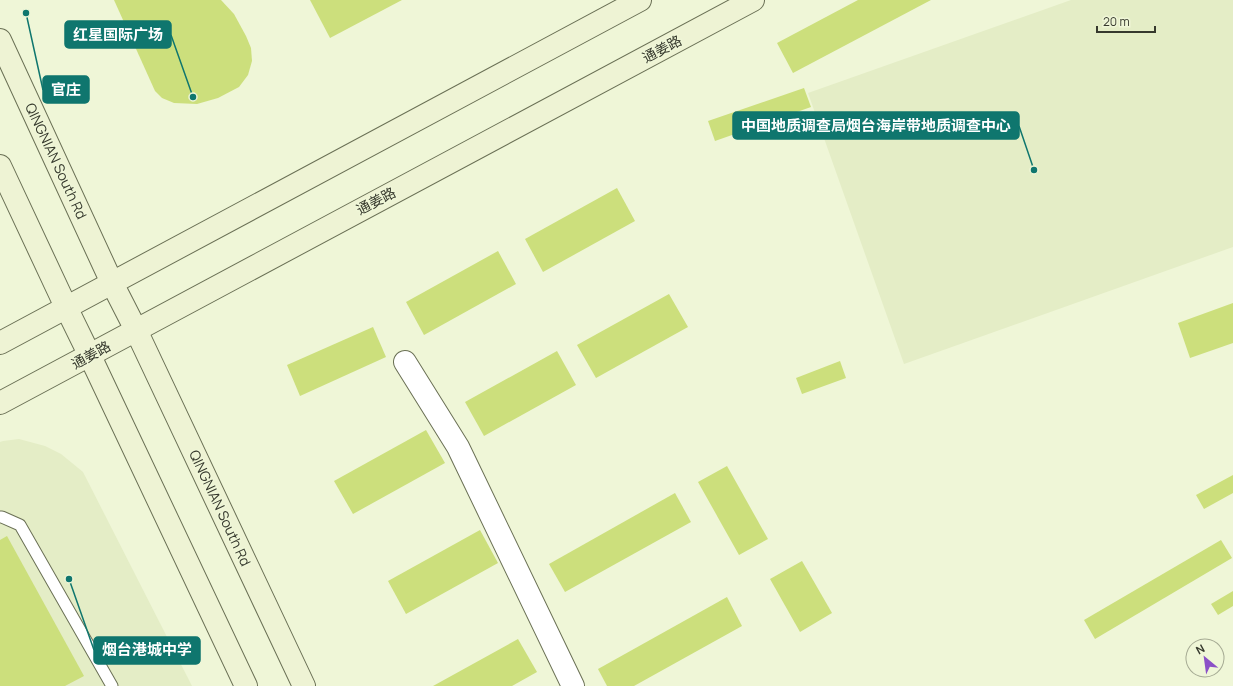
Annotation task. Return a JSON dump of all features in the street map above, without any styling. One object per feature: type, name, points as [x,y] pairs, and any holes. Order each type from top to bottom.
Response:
[{"type":"street","points":[[0,343],[640,0]]},
{"type":"street","name":"通姜路","points":[[0,403],[753,0]]},
{"type":"street","name":"QINGNIAN South Rd","points":[[0,40],[112,283],[136,330],[304,686]]},
{"type":"street","points":[[0,166],[246,686]]},
{"type":"street","points":[[405,362],[458,447],[573,686]]},
{"type":"lane","points":[[0,517],[20,525],[112,686]]},
{"type":"shaded area","points":[[1071,0],[1233,0],[1233,247],[904,364],[808,93]]},
{"type":"shaded area","points":[[19,439],[45,446],[61,454],[83,472],[192,686],[0,686],[0,442]]},
{"type":"building","points":[[114,0],[221,0],[234,14],[251,48],[252,61],[248,75],[239,87],[218,98],[197,104],[174,103],[162,98],[155,91]]},
{"type":"building","points":[[310,0],[402,0],[330,38]]},
{"type":"building","points":[[858,0],[931,0],[793,73],[777,43]]},
{"type":"building","points":[[804,88],[811,107],[715,141],[708,121]]},
{"type":"building","points":[[617,188],[635,221],[543,272],[525,239]]},
{"type":"building","points":[[498,251],[516,284],[424,335],[406,302]]},
{"type":"building","points":[[669,294],[688,327],[596,378],[577,345]]},
{"type":"building","points":[[1233,303],[1233,343],[1190,358],[1178,323]]},
{"type":"building","points":[[373,327],[386,357],[300,396],[287,365]]},
{"type":"building","points":[[557,351],[576,385],[484,436],[465,402]]},
{"type":"building","points":[[840,361],[846,378],[802,394],[796,378]]},
{"type":"building","points":[[426,430],[445,463],[353,514],[334,481]]},
{"type":"building","points":[[727,466],[768,539],[739,555],[698,482]]},
{"type":"building","points":[[1233,475],[1233,493],[1204,509],[1196,495]]},
{"type":"building","points":[[675,493],[691,522],[565,592],[549,564]]},
{"type":"building","points":[[480,530],[498,563],[406,614],[388,581]]},
{"type":"building","points":[[7,536],[84,676],[65,686],[0,686],[0,540]]},
{"type":"building","points":[[1221,540],[1232,558],[1095,639],[1084,620]]},
{"type":"building","points":[[802,561],[832,613],[800,632],[770,579]]},
{"type":"building","points":[[1233,591],[1233,606],[1218,615],[1211,604]]},
{"type":"building","points":[[727,597],[742,626],[634,686],[607,686],[598,669]]},
{"type":"building","points":[[518,639],[537,672],[512,686],[433,686]]},
{"type":"place","name":"官庄","points":[[26,13]]},
{"type":"place","name":"红星国际广场","points":[[193,97]]},
{"type":"place","name":"中国地质调查局烟台海岸带地质调查中心","points":[[1034,170]]},
{"type":"place","name":"烟台港城中学","points":[[69,579]]}]
